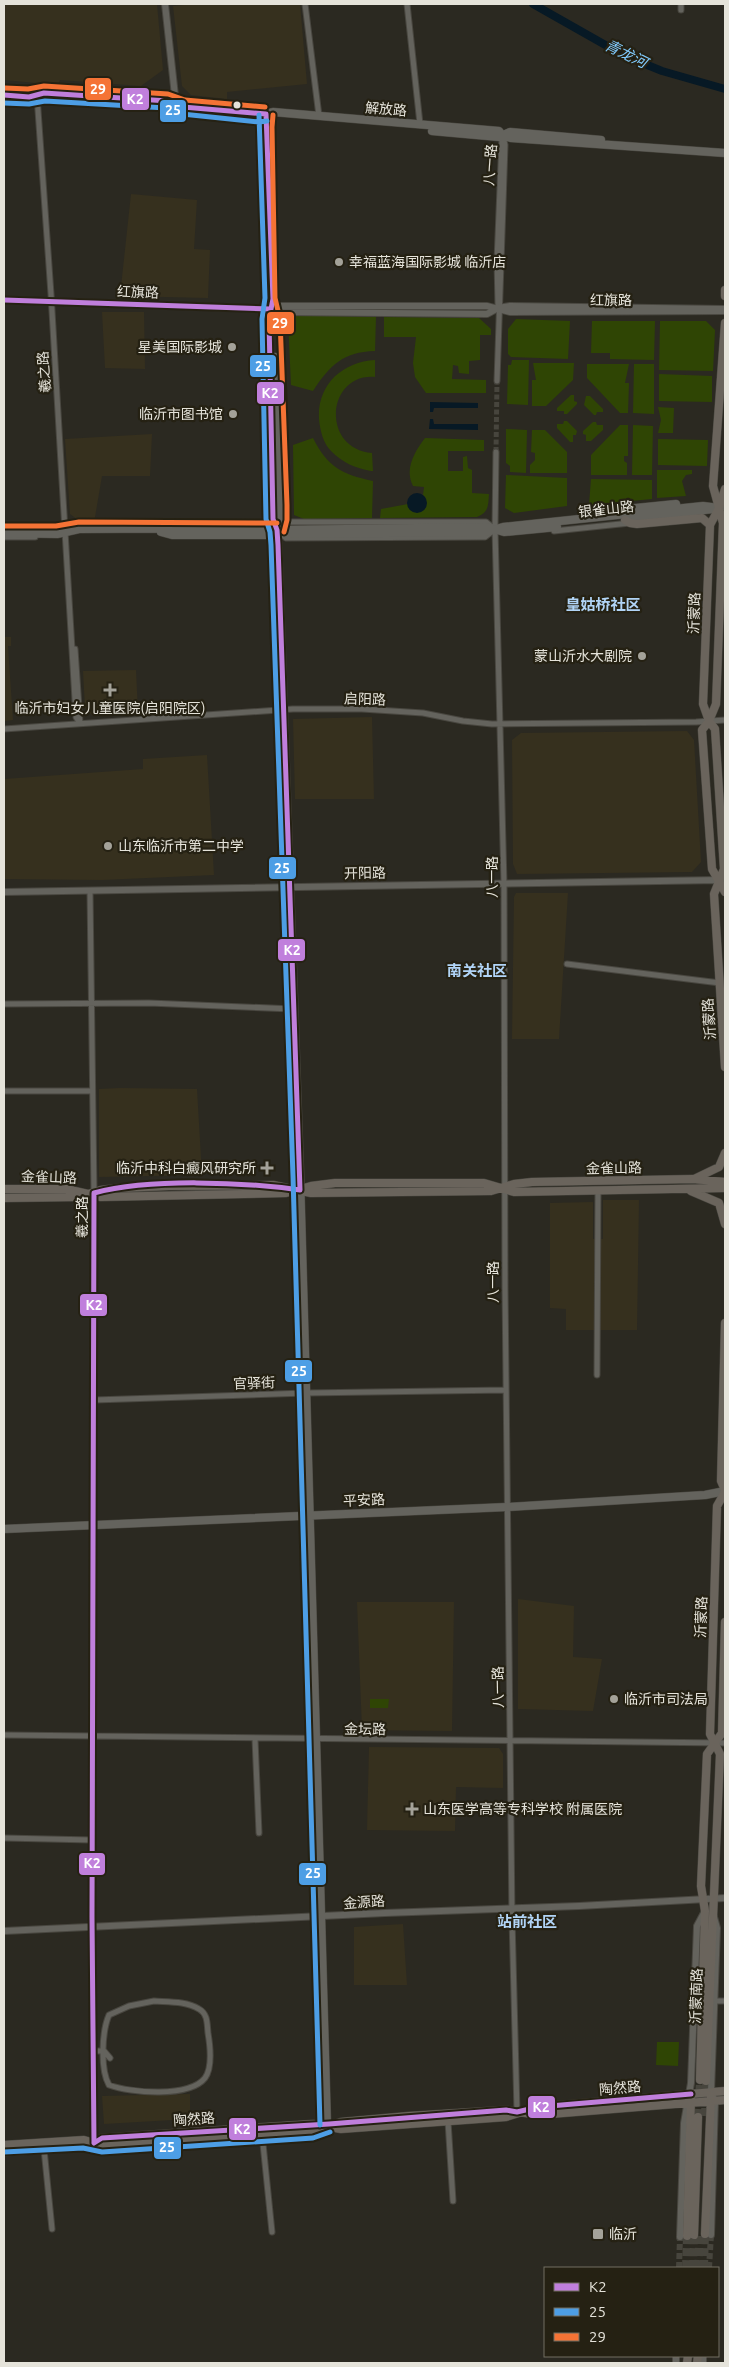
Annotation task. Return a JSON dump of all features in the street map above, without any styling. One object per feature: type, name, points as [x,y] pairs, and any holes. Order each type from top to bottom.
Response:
[{"type":"main road","name":"解放路","points":[[4,94],[36,96],[44,93],[168,102],[176,105],[183,102],[260,111],[266,114],[489,136],[692,151],[701,155],[725,155]]},
{"type":"main road","name":"解放路","points":[[266,114],[272,112],[420,124],[499,132],[503,136]]},
{"type":"main road","points":[[266,114],[264,126],[268,299],[271,309],[269,319],[273,519],[277,530],[284,709],[310,1515],[314,1740],[327,2125]]},
{"type":"main road","name":"解放路","points":[[503,136],[510,132],[725,149]]},
{"type":"main road","points":[[725,290],[725,296]]},
{"type":"main road","name":"沂蒙路","points":[[723,507],[714,486],[725,323]]},
{"type":"main road","name":"沂蒙路","points":[[725,489],[716,704],[709,721],[702,730],[712,869],[722,882],[725,892]]},
{"type":"main road","points":[[604,517],[626,509],[703,501],[723,507]]},
{"type":"main road","name":"银雀山路","points":[[495,529],[504,526],[703,506],[723,507]]},
{"type":"main road","name":"银雀山路","points":[[4,532],[57,534],[76,529],[277,530],[467,527],[486,527],[504,532],[628,521],[702,512],[723,507]]},
{"type":"main road","name":"沂蒙路","points":[[723,507],[710,525],[703,704],[709,721],[715,729],[720,790],[724,869],[722,882],[714,894],[725,1067]]},
{"type":"main road","points":[[628,521],[702,518],[710,525]]},
{"type":"main road","name":"银雀山路","points":[[66,531],[161,532],[172,535],[265,535],[277,530]]},
{"type":"main road","points":[[693,1179],[718,1167],[725,1153]]},
{"type":"main road","name":"金雀山路","points":[[4,1198],[79,1197],[94,1194],[101,1190],[169,1186],[274,1185],[311,1193],[400,1193],[492,1191],[514,1184],[532,1182],[693,1179],[725,1182]]},
{"type":"main road","name":"金雀山路","points":[[4,1188],[66,1189],[94,1194]]},
{"type":"main road","name":"金雀山路","points":[[504,1188],[514,1192],[725,1188]]},
{"type":"main road","points":[[687,1189],[719,1203],[725,1224]]},
{"type":"main road","name":"沂蒙路","points":[[708,1911],[713,1899],[720,1754],[710,1734],[717,1506],[725,1491],[721,1481],[725,1323]]},
{"type":"main road","name":"平安路","points":[[4,1529],[507,1506],[705,1495],[725,1491]]},
{"type":"main road","name":"沂蒙路","points":[[708,1911],[702,1900],[707,1754],[722,1733],[725,1622]]},
{"type":"main road","name":"沂蒙南路","points":[[703,2081],[708,1911]]},
{"type":"main road","name":"陶然路","points":[[4,2152],[84,2147],[102,2138],[313,2124],[341,2129],[506,2117],[538,2107],[725,2091]]},
{"type":"main road","points":[[696,2235],[713,2101],[712,2092]]},
{"type":"main road","points":[[690,2094],[696,2235]]},
{"type":"main road","name":"陶然路","points":[[4,2145],[84,2140],[102,2146],[313,2131],[341,2122],[409,2116],[506,2110],[538,2115],[725,2100]]},
{"type":"main road","points":[[696,2235],[701,2117]]},
{"type":"street","points":[[165,4],[176,105]]},
{"type":"street","points":[[305,4],[319,116]]},
{"type":"street","points":[[407,4],[420,124]]},
{"type":"street","points":[[680,10],[681,4]]},
{"type":"street","name":"羲之路","points":[[36,96],[80,723]]},
{"type":"street","name":"八一路","points":[[497,381],[505,145],[503,136]]},
{"type":"street","name":"红旗路","points":[[4,300],[271,309],[280,306],[487,306],[510,312],[725,310]]},
{"type":"street","name":"八一路","points":[[496,452],[495,529],[504,884],[507,1506],[512,1908],[517,2112]]},
{"type":"street","points":[[495,529],[503,524],[610,513],[626,509]]},
{"type":"street","name":"启阳路","points":[[4,729],[284,709],[397,711],[423,713],[480,724],[725,720]]},
{"type":"street","name":"开阳路","points":[[4,892],[289,886],[722,882]]},
{"type":"street","name":"羲之路","points":[[90,891],[94,1194],[92,1736],[94,2143]]},
{"type":"street","points":[[567,964],[720,983]]},
{"type":"street","points":[[4,1004],[91,1002],[293,1009]]},
{"type":"street","points":[[4,1091],[92,1091]]},
{"type":"street","points":[[597,1375],[598,1190]]},
{"type":"street","name":"官驿街","points":[[94,1400],[306,1393],[506,1390]]},
{"type":"street","name":"金坛路","points":[[4,1735],[715,1745],[725,1743]]},
{"type":"street","points":[[255,1739],[259,1833]]},
{"type":"street","points":[[4,1838],[92,1840]]},
{"type":"street","name":"金源路","points":[[4,1931],[725,1898]]},
{"type":"street","points":[[690,2094],[697,1926],[708,1911],[717,1928],[712,2092]]},
{"type":"street","points":[[714,2000],[725,2001]]},
{"type":"street","points":[[104,2051],[104,2070],[110,2085],[122,2090],[147,2092],[186,2089],[204,2079],[209,2070],[209,2041],[206,2016],[200,2009],[183,2003],[154,2001],[129,2006],[109,2014],[103,2028],[104,2051],[110,2058]]},
{"type":"street","points":[[93,2051],[104,2051]]},
{"type":"street","points":[[448,2121],[453,2201]]},
{"type":"street","points":[[262,2134],[272,2232]]},
{"type":"street","points":[[44,2150],[52,2230]]},
{"type":"shaded area","points":[[4,4],[157,4],[163,70],[141,86],[60,80],[58,85],[4,80]]},
{"type":"shaded area","points":[[194,4],[300,4],[307,84],[227,92],[227,99],[191,95],[182,86],[173,6]]},
{"type":"shaded area","points":[[131,194],[197,200],[194,249],[210,250],[208,298],[120,296]]},
{"type":"shaded area","points":[[102,312],[144,312],[145,369],[105,368]]},
{"type":"shaded area","points":[[152,434],[150,476],[102,476],[94,523],[82,523],[70,514],[65,439]]},
{"type":"shaded area","points":[[4,637],[11,637],[11,646],[8,646],[13,720],[4,721]]},
{"type":"shaded area","name":"临沂市妇女儿童医院(启阳院区)","points":[[136,670],[138,713],[93,716],[85,708],[83,671]]},
{"type":"shaded area","points":[[372,717],[374,799],[295,799],[293,719]]},
{"type":"shaded area","points":[[687,731],[694,740],[701,862],[692,872],[517,874],[513,864],[512,740],[521,733]]},
{"type":"shaded area","name":"山东临沂市第二中学","points":[[207,755],[214,875],[102,880],[4,879],[4,779],[143,769],[143,759]]},
{"type":"shaded area","points":[[516,893],[568,893],[559,1039],[512,1039],[514,897]]},
{"type":"shaded area","points":[[99,1089],[197,1089],[202,1175],[99,1177]]},
{"type":"shaded area","points":[[603,1200],[639,1200],[637,1330],[566,1330],[566,1309],[550,1308],[550,1203],[593,1202],[593,1239],[603,1239]]},
{"type":"shaded area","points":[[518,1599],[574,1606],[573,1657],[602,1659],[593,1711],[518,1709]]},
{"type":"shaded area","points":[[357,1602],[454,1602],[452,1731],[362,1730]]},
{"type":"shaded area","name":"山东医学高等专科学校 附属医院","points":[[369,1747],[499,1748],[503,1754],[503,1788],[456,1787],[455,1831],[367,1830]]},
{"type":"shaded area","points":[[403,1924],[407,1985],[354,1985],[354,1927]]},
{"type":"shaded area","points":[[190,2094],[190,2119],[104,2124],[102,2096]]},
{"type":"green space","points":[[291,315],[376,317],[375,351],[354,354],[338,362],[325,374],[313,391],[291,385],[288,320]]},
{"type":"green space","points":[[384,317],[479,318],[491,329],[491,335],[480,335],[480,360],[469,361],[469,374],[459,373],[458,366],[453,365],[452,379],[486,380],[486,393],[426,393],[415,377],[413,363],[416,337],[384,337]]},
{"type":"green space","points":[[516,319],[570,321],[568,359],[511,357],[508,354],[508,329]]},
{"type":"green space","points":[[592,321],[655,321],[654,360],[610,359],[610,353],[591,353]]},
{"type":"green space","points":[[660,321],[706,321],[715,330],[713,371],[659,370]]},
{"type":"green space","points":[[375,360],[375,377],[359,379],[347,386],[339,398],[336,412],[337,426],[344,438],[355,448],[372,453],[373,471],[371,471],[340,459],[331,451],[322,436],[319,407],[327,386],[342,371],[352,365]]},
{"type":"green space","points":[[512,360],[529,360],[528,405],[507,404],[508,365],[511,365]]},
{"type":"green space","points":[[533,363],[574,363],[573,380],[546,406],[532,406],[532,380],[536,380]]},
{"type":"green space","points":[[587,364],[629,364],[625,383],[629,383],[628,413],[620,413],[587,378]]},
{"type":"green space","points":[[634,364],[654,364],[654,414],[633,413]]},
{"type":"green space","points":[[659,374],[712,376],[712,402],[659,401]]},
{"type":"green space","points":[[571,395],[574,395],[574,401],[577,404],[567,414],[564,414],[564,411],[557,411],[557,408]]},
{"type":"green space","points":[[586,396],[590,396],[603,409],[603,412],[597,412],[594,415],[584,405]]},
{"type":"green space","points":[[658,407],[674,408],[673,433],[658,433],[661,420]]},
{"type":"green space","points":[[564,421],[567,421],[577,431],[576,435],[573,435],[573,442],[570,442],[557,428],[557,424],[563,424]]},
{"type":"green space","points":[[593,422],[596,422],[597,425],[603,425],[603,430],[591,441],[586,441],[586,435],[583,434],[583,431]]},
{"type":"green space","points":[[620,425],[628,425],[628,456],[624,456],[624,461],[627,463],[627,475],[591,475],[591,455]]},
{"type":"green space","points":[[633,425],[653,426],[652,475],[632,475]]},
{"type":"green space","points":[[506,429],[527,430],[526,473],[510,472],[510,466],[506,463]]},
{"type":"green space","points":[[532,430],[545,430],[567,452],[567,473],[530,473],[530,465],[535,460],[535,453],[531,452]]},
{"type":"green space","points":[[313,438],[330,463],[344,472],[373,481],[372,518],[304,519],[294,515],[293,445]]},
{"type":"green space","points":[[425,438],[484,440],[484,451],[448,451],[448,471],[463,471],[463,457],[467,456],[468,468],[472,470],[472,493],[489,494],[488,505],[484,513],[477,517],[380,518],[381,509],[408,504],[409,508],[426,498],[423,495],[424,487],[413,486],[410,473],[414,454]]},
{"type":"green space","points":[[658,439],[708,440],[707,466],[658,465]]},
{"type":"green space","points":[[657,470],[692,470],[692,474],[686,475],[682,481],[686,496],[657,498]]},
{"type":"green space","points":[[506,475],[567,478],[567,506],[514,513],[505,508]]},
{"type":"green space","points":[[591,479],[652,480],[652,499],[589,505]]},
{"type":"green space","points":[[370,1699],[389,1699],[388,1708],[370,1708]]},
{"type":"green space","points":[[657,2042],[679,2042],[678,2066],[656,2065]]},
{"type":"water","points":[[430,402],[478,403],[478,408],[434,408],[433,412],[430,412]]},
{"type":"water","points":[[430,419],[433,419],[434,424],[478,424],[478,430],[429,429]]},
{"type":"water","points":[[417,493],[424,496],[427,503],[424,510],[417,513],[410,510],[407,503],[410,496]]},
{"type":"waterway","name":"青龙河","points":[[533,4],[623,55],[662,71],[725,89]]},
{"type":"tunnel","points":[[496,452],[497,381]]},
{"type":"tunnel","points":[[698,2117],[700,2080]]},
{"type":"tunnel","points":[[705,2116],[706,2081]]},
{"type":"tunnel","points":[[704,2267],[705,2234]]},
{"type":"tunnel","points":[[693,2267],[694,2235]]},
{"type":"tunnel","points":[[698,2267],[700,2235]]},
{"type":"tunnel","points":[[709,2267],[711,2235]]},
{"type":"tunnel","points":[[686,2267],[687,2236]]},
{"type":"tunnel","points":[[679,2267],[680,2237]]},
{"type":"transit line","name":"29","points":[[5,88],[28,89],[44,86],[168,94],[185,100],[265,107]]},
{"type":"transit line","name":"K2","points":[[4,95],[29,97],[44,93],[168,101],[183,107],[266,114]]},
{"type":"transit line","name":"25","points":[[4,103],[29,104],[45,101],[166,108],[182,114],[259,122],[267,121]]},
{"type":"transit line","name":"K2","points":[[94,2143],[92,1917],[94,1193],[117,1188],[169,1183],[225,1183],[300,1190],[278,545],[277,530],[273,519],[269,319],[273,299],[266,114]]},
{"type":"transit line","name":"25","points":[[259,115],[265,298],[262,319],[266,519],[271,545],[293,1176],[320,2125]]},
{"type":"transit line","name":"29","points":[[273,115],[275,298],[280,319],[287,505],[287,520],[284,532]]},
{"type":"transit line","name":"K2","points":[[4,300],[271,309]]},
{"type":"transit line","name":"29","points":[[4,526],[56,526],[79,522],[277,523]]},
{"type":"transit line","name":"K2","points":[[94,2143],[102,2138],[329,2124],[506,2110],[517,2112],[538,2107],[691,2094]]},
{"type":"transit line","name":"25","points":[[4,2152],[83,2148],[102,2152],[313,2138],[330,2132]]},
{"type":"place","name":"幸福蓝海国际影城 临沂店","points":[[339,262]]},
{"type":"place","name":"星美国际影城","points":[[232,347]]},
{"type":"place","name":"临沂市图书馆","points":[[233,414]]},
{"type":"place","name":"蒙山沂水大剧院","points":[[642,656]]},
{"type":"place","name":"临沂市妇女儿童医院(启阳院区)","points":[[110,690]]},
{"type":"place","name":"山东临沂市第二中学","points":[[108,846]]},
{"type":"place","name":"临沂中科白癜风研究所","points":[[267,1168]]},
{"type":"place","name":"临沂市司法局","points":[[614,1699]]},
{"type":"place","name":"山东医学高等专科学校 附属医院","points":[[412,1809]]},
{"type":"place","name":"临沂","points":[[598,2234]]},
{"type":"district","name":"皇姑桥社区","points":[[603,605]]},
{"type":"district","name":"南关社区","points":[[477,971]]},
{"type":"district","name":"站前社区","points":[[527,1922]]}]
